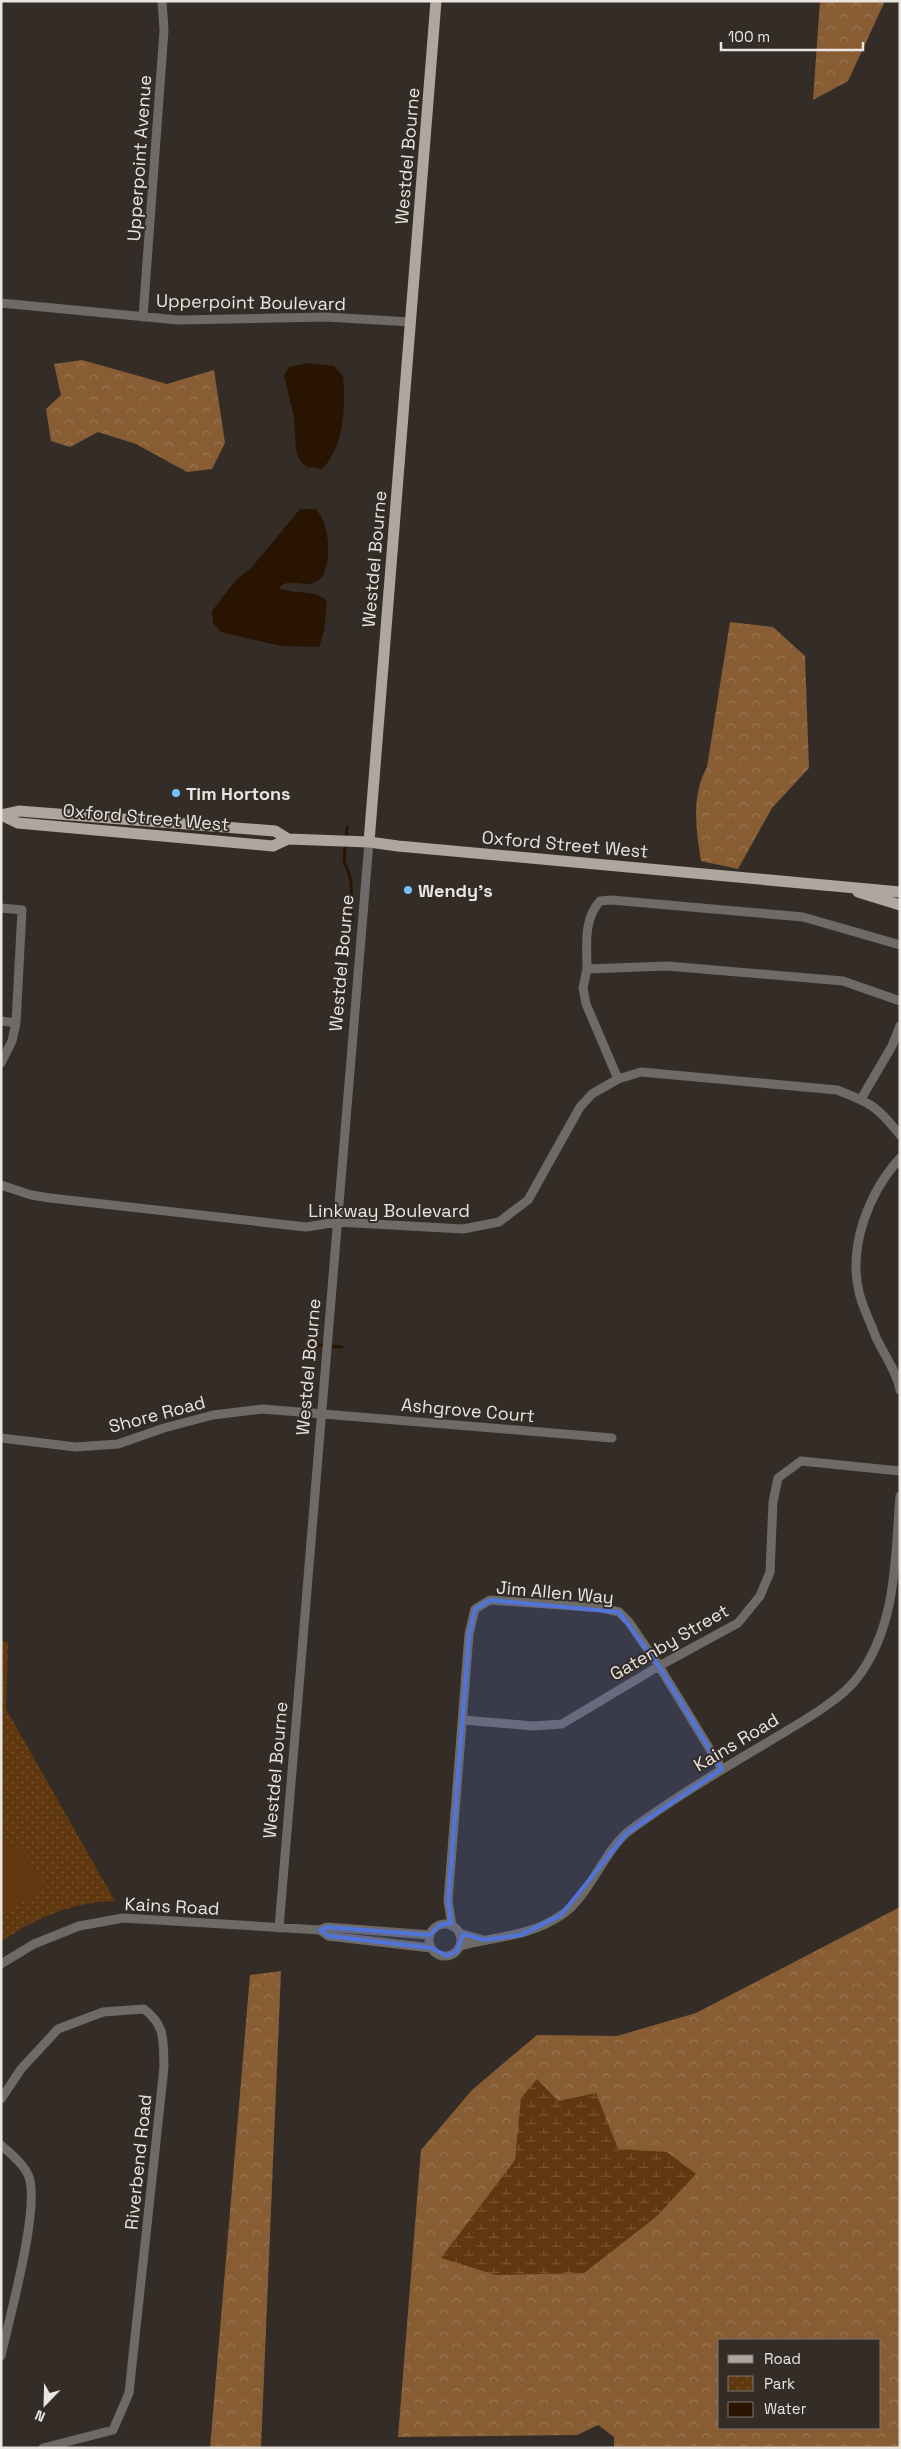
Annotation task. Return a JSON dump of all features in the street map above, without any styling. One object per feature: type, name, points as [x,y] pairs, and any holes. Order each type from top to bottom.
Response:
[{"type":"main road","name":"Westdel Bourne","points":[[369,842],[436,1]]},
{"type":"main road","name":"Oxford Street West","points":[[1,815],[18,823],[273,846],[288,839],[369,842],[406,847],[900,892]]},
{"type":"main road","name":"Oxford Street West","points":[[840,886],[900,905]]},
{"type":"street","name":"Upperpoint Avenue","points":[[143,317],[164,30],[162,1]]},
{"type":"street","name":"Upperpoint Boulevard","points":[[1,303],[178,320],[326,317],[411,322]]},
{"type":"street","name":"Westdel Bourne","points":[[280,1928],[369,842]]},
{"type":"street","points":[[618,1079],[586,1004],[583,988],[587,969],[589,918],[593,909],[600,901],[611,900],[803,917],[900,945]]},
{"type":"street","points":[[1,908],[22,910],[16,1023],[12,1041],[1,1063]]},
{"type":"street","points":[[587,969],[667,966],[843,981],[900,1000]]},
{"type":"street","points":[[1,1021],[16,1023]]},
{"type":"street","points":[[861,1099],[892,1046],[900,1026]]},
{"type":"street","name":"Linkway Boulevard","points":[[1,1185],[31,1195],[306,1227],[337,1222],[463,1229],[499,1222],[528,1200],[580,1107],[592,1094],[618,1079],[641,1072],[837,1090],[861,1099],[879,1109],[900,1135]]},
{"type":"street","points":[[900,1158],[887,1173],[869,1208],[858,1240],[856,1258],[859,1292],[900,1390]]},
{"type":"street","name":"Shore Road","points":[[1,1438],[76,1447],[118,1444],[164,1428],[213,1415],[263,1410],[322,1416]]},
{"type":"street","name":"Ashgrove Court","points":[[322,1416],[403,1420],[612,1438]]},
{"type":"street","name":"Gatenby Street","points":[[464,1720],[533,1726],[562,1724],[659,1666],[738,1623],[760,1596],[770,1572],[773,1502],[778,1478],[800,1461],[900,1471]]},
{"type":"street","name":"Kains Road","points":[[460,1946],[484,1940],[521,1935],[562,1916],[587,1889],[627,1833],[683,1793],[824,1707],[857,1679],[878,1640],[892,1597],[900,1496]]},
{"type":"street","name":"Jim Allen Way","points":[[452,1926],[448,1901],[464,1720],[469,1634],[475,1609],[490,1600],[602,1608],[619,1612],[630,1622],[659,1666],[722,1769]]},
{"type":"street","name":"Jim Allen Way","points":[[439,1925],[448,1901]]},
{"type":"street","name":"Kains Road","points":[[1,1964],[34,1944],[79,1926],[124,1918],[250,1928],[320,1930],[327,1927],[430,1935]]},
{"type":"street","points":[[439,1925],[452,1926],[459,1932],[460,1946],[453,1954],[447,1956],[436,1953],[431,1948],[430,1935],[439,1925]]},
{"type":"street","name":"Kains Road","points":[[320,1930],[328,1936],[431,1948]]},
{"type":"street","name":"Kains Road","points":[[459,1932],[484,1940]]},
{"type":"street","name":"Riverbend Road","points":[[1,2099],[22,2069],[58,2029],[103,2012],[144,2009],[155,2018],[162,2030],[164,2067],[129,2392],[113,2430],[43,2448]]},
{"type":"street","points":[[1,2145],[15,2157],[29,2177],[31,2199],[29,2228],[1,2356]]},
{"type":"highlighted area","points":[[490,1600],[619,1612],[659,1666],[722,1769],[627,1833],[561,1915],[521,1935],[484,1940],[463,1934],[457,1951],[447,1956],[431,1948],[328,1936],[320,1930],[327,1927],[430,1935],[439,1925],[451,1923],[448,1901],[469,1634],[475,1609]]},
{"type":"green space","points":[[820,1],[885,1],[848,81],[813,100]]},
{"type":"green space","points":[[82,360],[167,384],[214,370],[225,443],[212,469],[187,472],[136,444],[98,432],[70,447],[51,441],[46,409],[61,395],[54,364]]},
{"type":"green space","points":[[730,622],[773,627],[805,656],[809,768],[772,808],[738,869],[701,861],[696,825],[699,789],[707,767]]},
{"type":"green space","points":[[1,1641],[8,1642],[6,1709],[115,1901],[85,1904],[55,1913],[27,1926],[1,1942]]},
{"type":"green space","points":[[1,1834],[26,1855],[48,1889],[1,1911]]},
{"type":"green space","points":[[900,1907],[900,2448],[614,2448],[614,2437],[598,2425],[577,2435],[398,2437],[421,2150],[472,2090],[537,2035],[617,2036],[696,2013]]},
{"type":"green space","points":[[281,1971],[261,2448],[210,2448],[250,1975]]},
{"type":"green space","points":[[537,2079],[558,2101],[596,2093],[618,2149],[667,2152],[696,2174],[656,2217],[584,2273],[496,2275],[441,2258],[515,2160],[521,2098]]},
{"type":"water","points":[[309,363],[334,366],[343,376],[342,426],[335,450],[322,469],[307,467],[301,462],[296,451],[294,417],[284,376],[289,367]]},
{"type":"water","points":[[300,509],[315,509],[324,524],[328,547],[326,569],[322,577],[316,582],[311,584],[287,583],[279,588],[311,593],[327,601],[324,631],[319,647],[281,646],[221,632],[213,623],[212,611],[235,581],[252,567]]},
{"type":"waterway","points":[[347,827],[344,860],[351,880],[352,922],[345,944],[347,954]]},
{"type":"waterway","points":[[309,1344],[342,1347]]},
{"type":"place","name":"Tim Hortons","points":[[176,793]]},
{"type":"place","name":"Wendy's","points":[[408,890]]}]
